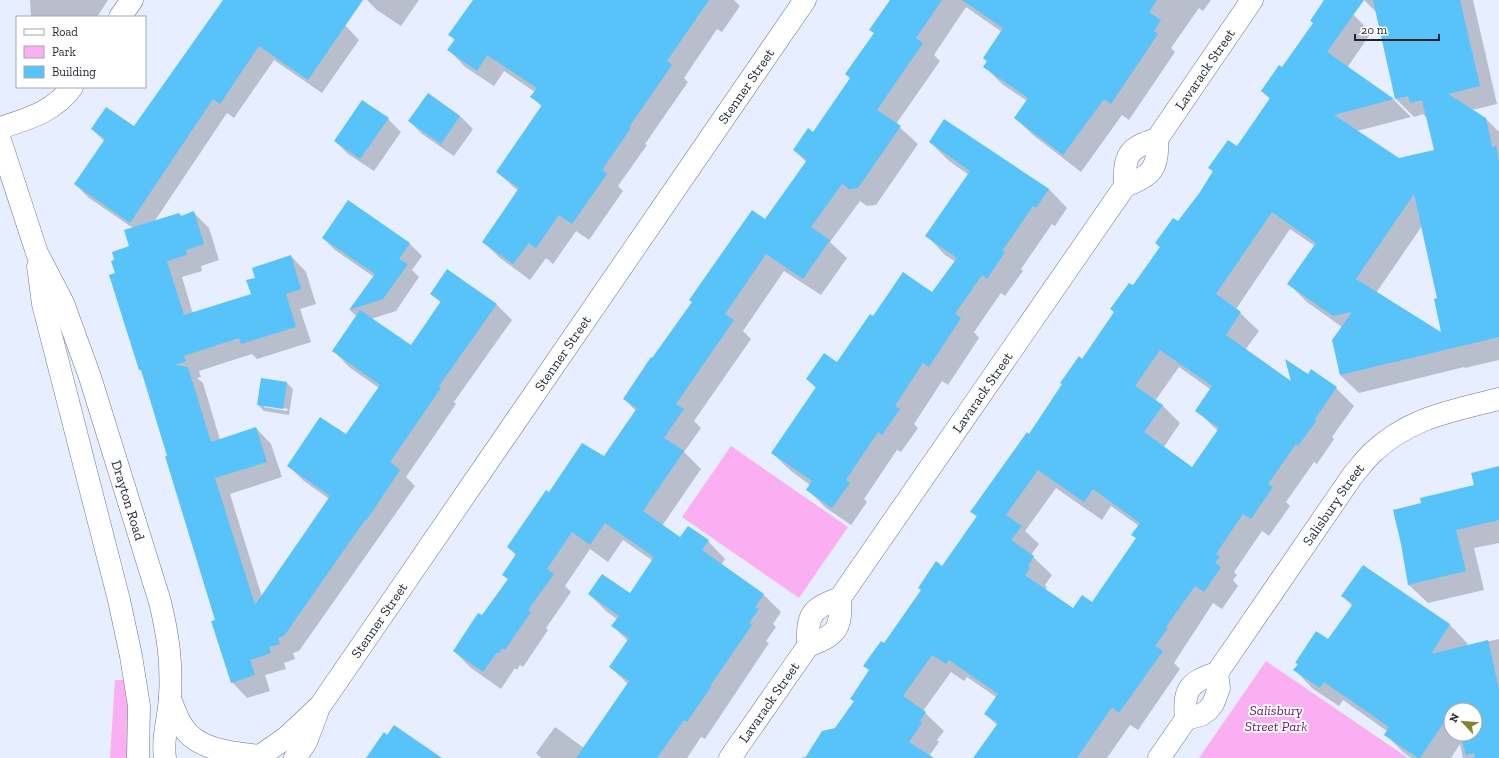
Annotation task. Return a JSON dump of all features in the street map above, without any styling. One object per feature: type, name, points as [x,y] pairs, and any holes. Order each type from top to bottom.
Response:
[{"type":"main road","points":[[121,16],[132,0]]},
{"type":"main road","name":"Stenner Street","points":[[259,757],[287,737],[320,706],[805,0]]},
{"type":"main road","name":"Lavarack Street","points":[[730,758],[808,646],[823,640],[836,630],[840,622],[841,614],[840,598],[1125,186],[1141,180],[1153,170],[1157,162],[1158,154],[1157,138],[1252,0]]},
{"type":"main road","points":[[0,128],[29,119],[46,111],[67,94],[71,88]]},
{"type":"main road","name":"Drayton Road","points":[[0,140],[36,253],[43,304],[119,600],[131,656],[139,706],[138,758]]},
{"type":"main road","name":"Drayton Road","points":[[36,253],[63,303],[90,377],[160,602],[167,631],[170,654],[170,699],[163,746],[165,758]]},
{"type":"main road","name":"Salisbury Street","points":[[1160,758],[1186,719],[1186,695],[1190,688],[1203,678],[1217,673],[1353,475],[1371,454],[1408,426],[1426,418],[1499,399]]},
{"type":"main road","points":[[170,699],[184,729],[196,739],[209,746],[226,752],[259,757]]},
{"type":"main road","name":"Stenner Street","points":[[295,758],[306,742],[320,706]]},
{"type":"green space","points":[[731,446],[848,527],[799,598],[682,517]]},
{"type":"green space","name":"Salisbury Street Park","points":[[1266,661],[1408,758],[1199,758]]},
{"type":"green space","points":[[115,680],[125,680],[128,707],[128,758],[110,758]]},
{"type":"building","points":[[223,0],[363,0],[308,80],[259,46],[220,104],[213,99],[130,223],[74,184],[105,139],[91,129],[106,107],[134,126]]},
{"type":"building","points":[[473,0],[709,0],[667,61],[672,65],[629,127],[631,128],[602,170],[607,174],[572,224],[559,215],[536,248],[529,243],[513,264],[482,242],[519,188],[496,172],[542,105],[530,97],[537,88],[487,55],[477,71],[447,50],[455,39],[448,35]]},
{"type":"building","points":[[890,0],[942,0],[916,38],[923,43],[877,110],[901,126],[858,188],[849,189],[842,184],[811,227],[830,240],[803,279],[766,254],[725,314],[734,320],[676,404],[684,409],[664,438],[684,451],[643,511],[680,537],[688,526],[709,540],[702,550],[764,594],[755,607],[759,609],[749,623],[752,625],[710,686],[711,687],[687,722],[684,720],[657,758],[576,758],[629,681],[609,667],[629,638],[611,626],[619,616],[588,594],[602,574],[630,593],[654,557],[605,523],[590,545],[572,532],[547,569],[554,574],[528,610],[531,612],[505,650],[502,648],[499,653],[497,652],[483,672],[453,651],[478,613],[482,615],[508,579],[502,575],[516,554],[507,547],[546,490],[549,492],[582,443],[604,456],[637,408],[623,399],[651,357],[652,358],[692,302],[689,300],[752,210],[765,219],[807,160],[793,150],[808,128],[813,132],[850,78],[845,74],[874,33],[869,30]]},
{"type":"building","points":[[962,0],[1157,0],[1149,12],[1161,20],[1154,31],[1158,34],[1111,104],[1104,99],[1063,155],[1014,118],[1028,98],[983,67],[987,61],[983,58],[1003,28]]},
{"type":"building","points":[[1324,0],[1364,0],[1327,52],[1394,99],[1334,115],[1399,158],[1434,150],[1422,100],[1410,103],[1408,96],[1395,99],[1373,0],[1460,0],[1480,86],[1448,94],[1486,118],[1492,147],[1496,146],[1499,161],[1499,337],[1340,375],[1332,340],[1352,312],[1333,316],[1287,284],[1316,243],[1272,212],[1216,294],[1241,312],[1226,335],[1291,381],[1285,359],[1308,374],[1311,369],[1337,387],[1315,419],[1317,420],[1298,446],[1296,444],[1268,484],[1273,487],[1251,519],[1243,514],[1216,554],[1220,556],[1215,563],[1221,567],[1204,592],[1195,586],[1166,627],[1168,628],[1155,646],[1163,651],[1119,713],[1112,707],[1077,758],[973,758],[998,723],[984,714],[998,694],[949,660],[946,664],[932,655],[903,696],[926,712],[920,721],[922,723],[909,742],[934,758],[805,758],[822,731],[835,728],[854,701],[850,699],[869,670],[863,666],[881,641],[884,643],[921,590],[918,588],[936,561],[942,566],[977,516],[970,512],[1027,432],[1029,434],[1062,384],[1060,383],[1079,356],[1082,359],[1114,312],[1110,309],[1129,283],[1133,285],[1160,247],[1155,243],[1173,218],[1178,221],[1200,192],[1213,171],[1208,168],[1228,140],[1237,146],[1270,98],[1261,91],[1279,65],[1282,67],[1313,23],[1310,21]],"holes":[[[1414,194],[1437,298],[1434,299],[1441,332],[1356,279]],[[1160,350],[1212,386],[1195,411],[1219,428],[1192,467],[1144,432],[1163,405],[1135,386]],[[1038,470],[1084,502],[1093,489],[1140,523],[1131,535],[1136,538],[1092,602],[1082,595],[1073,608],[1025,575],[1030,568],[1028,566],[1034,556],[1011,540],[1022,526],[1006,515]]]},
{"type":"building","points":[[428,93],[460,116],[441,144],[408,121]]},
{"type":"building","points":[[362,100],[389,118],[360,159],[334,141]]},
{"type":"building","points":[[944,119],[1049,189],[1036,208],[1033,206],[1003,250],[1005,252],[987,279],[982,275],[955,314],[961,318],[929,367],[923,363],[895,406],[900,409],[882,435],[878,432],[846,480],[850,483],[832,508],[806,490],[812,481],[771,453],[816,387],[806,379],[824,353],[837,362],[870,314],[873,316],[903,272],[932,292],[957,258],[925,236],[970,171],[929,142]]},
{"type":"building","points":[[348,200],[410,243],[399,259],[408,264],[383,299],[349,310],[375,274],[322,238]]},
{"type":"building","points":[[194,211],[204,244],[186,250],[187,255],[167,261],[184,315],[251,294],[246,280],[255,278],[252,268],[291,255],[301,289],[286,294],[296,327],[241,344],[239,338],[184,356],[186,361],[175,365],[188,367],[211,442],[256,427],[267,462],[215,478],[255,605],[330,496],[287,466],[320,417],[346,434],[380,385],[332,351],[360,310],[411,345],[441,301],[430,294],[447,269],[497,304],[439,386],[441,388],[390,462],[400,470],[366,521],[365,520],[284,636],[278,638],[280,644],[269,647],[271,653],[250,660],[255,675],[231,683],[211,621],[215,620],[165,456],[167,456],[141,370],[139,370],[109,275],[115,273],[111,261],[114,260],[112,252],[129,246],[124,230],[179,213],[181,216]]},
{"type":"building","points":[[261,378],[287,382],[283,409],[257,405]]},
{"type":"building","points":[[1499,466],[1499,520],[1456,530],[1466,571],[1408,585],[1393,510],[1421,503],[1420,498],[1474,485],[1471,473]]},
{"type":"building","points":[[1363,565],[1450,624],[1431,654],[1488,640],[1499,689],[1499,758],[1475,758],[1474,753],[1466,755],[1462,742],[1483,742],[1483,702],[1443,702],[1443,724],[1420,758],[1418,758],[1384,735],[1389,727],[1324,682],[1320,688],[1293,670],[1298,664],[1295,663],[1316,631],[1328,639],[1353,604],[1341,596]]},
{"type":"building","points":[[394,725],[442,758],[366,758],[384,732],[387,735]]}]
